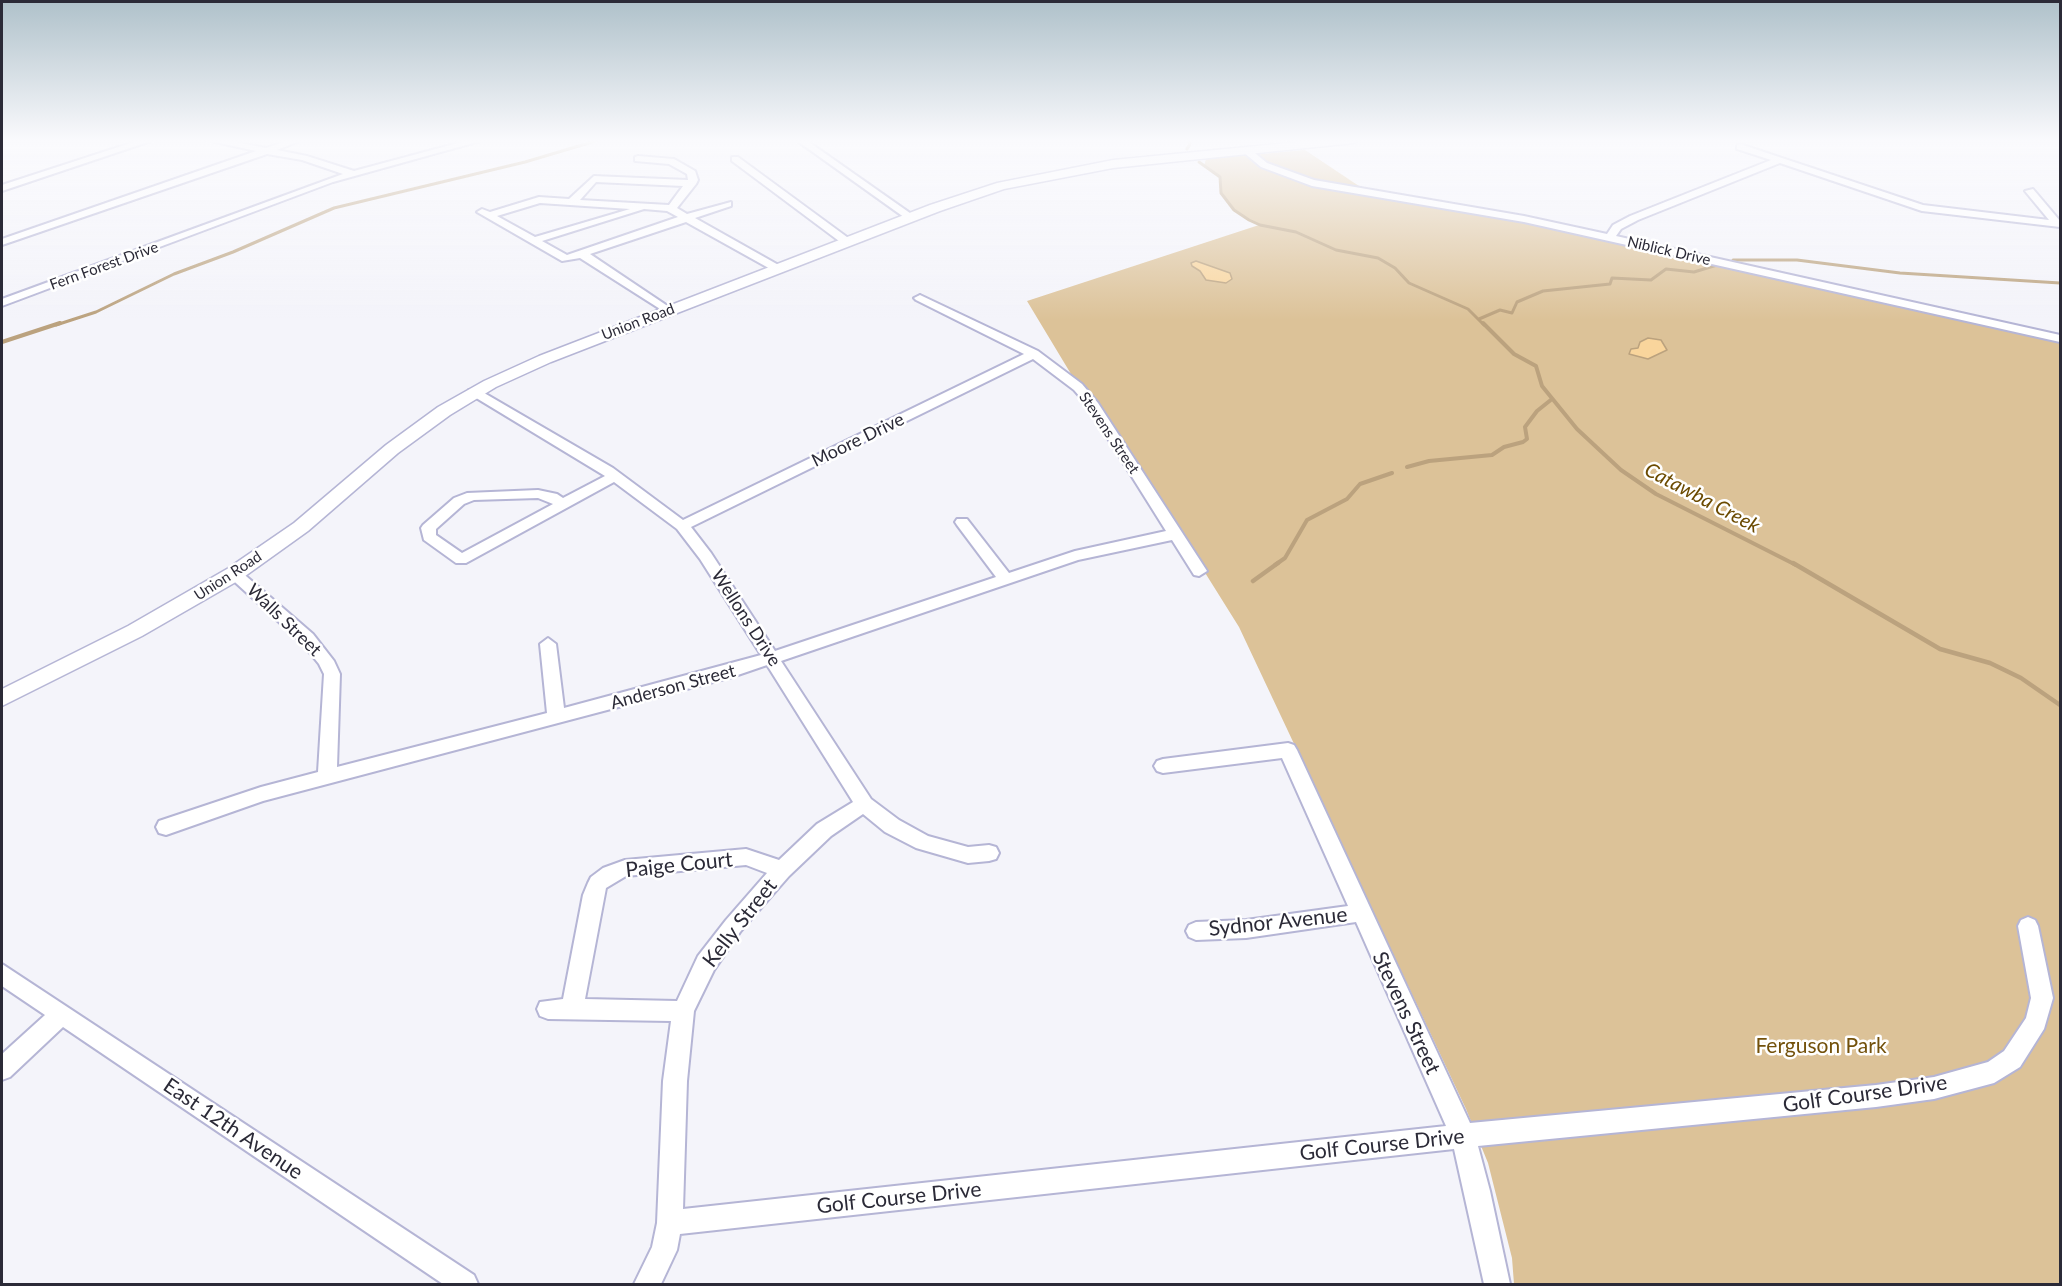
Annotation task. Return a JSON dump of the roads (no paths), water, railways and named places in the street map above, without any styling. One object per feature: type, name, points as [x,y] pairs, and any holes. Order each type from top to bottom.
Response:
[{"type":"main road","name":"Union Road","points":[[2,698],[135,631],[234,574],[301,527],[416,431],[474,393],[545,359],[960,200]]},
{"type":"street","points":[[2,242],[121,200]]},
{"type":"street","name":"Fern Forest Drive","points":[[2,303],[278,200]]},
{"type":"street","points":[[539,200],[670,209],[778,269]]},
{"type":"street","points":[[539,200],[484,213],[566,259],[727,204]]},
{"type":"street","points":[[670,209],[678,200]]},
{"type":"street","points":[[790,200],[847,242]]},
{"type":"street","points":[[886,200],[912,218]]},
{"type":"street","name":"Niblick Drive","points":[[1412,200],[1524,219],[1610,237],[2061,339]]},
{"type":"street","points":[[1610,237],[1617,227],[1679,200]]},
{"type":"street","points":[[1898,200],[1922,208],[2059,224]]},
{"type":"street","points":[[2038,200],[2059,224]]},
{"type":"street","points":[[533,241],[647,206]]},
{"type":"street","points":[[582,254],[623,279],[625,283],[674,309]]},
{"type":"street","name":"Stevens Street","points":[[920,298],[1034,354],[1069,379],[1092,403],[1199,571]]},
{"type":"street","name":"Moore Drive","points":[[682,526],[1034,354]]},
{"type":"street","name":"Wellons Drive","points":[[474,393],[615,476],[682,526],[706,556],[864,804],[892,826],[923,842],[968,855],[989,853]]},
{"type":"street","points":[[562,504],[552,497],[538,494],[472,496],[459,501],[428,528],[429,537],[460,560],[615,476]]},
{"type":"street","points":[[962,522],[1005,578]]},
{"type":"street","name":"Anderson Street","points":[[166,827],[232,803],[773,659],[1075,556],[1176,534]]},
{"type":"street","name":"Walls Street","points":[[234,574],[307,638],[326,661],[332,674],[327,777]]},
{"type":"street","points":[[548,644],[556,717]]},
{"type":"street","name":"Stevens Street","points":[[1163,766],[1288,750],[1463,1136],[1478,1191],[1497,1284]]},
{"type":"street","name":"Kelly Street","points":[[670,1223],[675,1081],[683,1011],[706,963],[733,926],[782,870],[824,830],[864,804]]},
{"type":"street","name":"Paige Court","points":[[572,1009],[593,895],[598,883],[610,874],[625,868],[746,857],[782,870]]},
{"type":"street","name":"Sydnor Avenue","points":[[1197,931],[1246,929],[1360,913]]},
{"type":"street","name":"Golf Course Drive","points":[[670,1223],[1463,1136],[1876,1096],[1934,1088],[1994,1072],[2012,1059],[2036,1022],[2042,998],[2028,926]]},
{"type":"street","name":"East 12th Avenue","points":[[2,974],[465,1284]]},
{"type":"street","points":[[548,1008],[683,1011]]},
{"type":"street","points":[[2,1069],[62,1014]]},
{"type":"street","points":[[648,1284],[664,1250],[670,1223]]},
{"type":"waterway","points":[[56,325],[96,312],[174,274],[233,252],[334,208],[367,200]]},
{"type":"waterway","name":"Catawba Creek","points":[[1226,200],[1234,210],[1260,225],[1296,232],[1336,250],[1378,258],[1395,268],[1409,283],[1468,309],[1484,325]]},
{"type":"waterway","points":[[1733,260],[1797,260],[1900,273],[2060,283]]},
{"type":"waterway","points":[[1479,319],[1500,310],[1512,313],[1517,302],[1543,291],[1610,284],[1612,278],[1651,280],[1666,269],[1694,272],[1717,265]]},
{"type":"waterway","points":[[2,342],[60,323]]},
{"type":"waterway","name":"Catawba Creek","points":[[1483,323],[1514,354],[1536,366],[1542,386],[1577,429],[1621,470],[1656,494],[1796,565]]},
{"type":"waterway","points":[[1407,467],[1429,461],[1492,455],[1504,447],[1523,442],[1527,439],[1525,427],[1537,411],[1552,399]]},
{"type":"waterway","points":[[1275,565],[1285,558],[1307,520],[1347,499],[1360,484],[1392,473]]},
{"type":"waterway","points":[[1253,581],[1278,563]]},
{"type":"waterway","name":"Catawba Creek","points":[[1793,563],[1940,649],[1990,663],[2021,678],[2060,705]]},
{"type":"park label","name":"Ferguson Park","points":[[1821,1046]]}]
